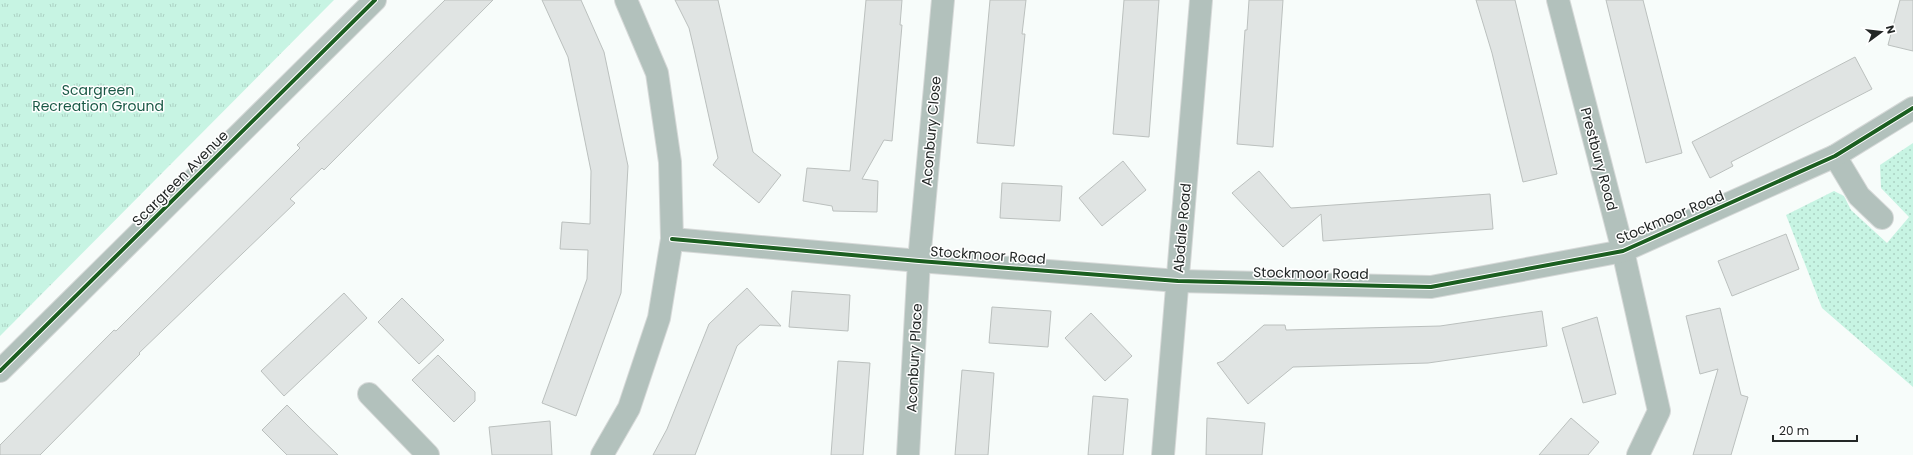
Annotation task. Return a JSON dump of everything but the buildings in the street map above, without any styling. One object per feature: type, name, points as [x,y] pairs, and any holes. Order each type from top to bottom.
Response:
[{"type":"street","name":"Scargreen Avenue","points":[[0,371],[375,0]]},
{"type":"street","points":[[602,455],[629,408],[659,318],[672,239],[670,162],[657,73],[626,0]]},
{"type":"street","name":"Aconbury Close","points":[[919,261],[943,0]]},
{"type":"street","name":"Abdale Road","points":[[1163,455],[1201,0]]},
{"type":"street","name":"Prestbury Road","points":[[1558,0],[1623,251],[1659,411],[1638,455]]},
{"type":"street","name":"Stockmoor Road","points":[[672,239],[919,261],[1178,280],[1431,287],[1623,251],[1835,156],[1913,108]]},
{"type":"street","points":[[1835,156],[1859,196],[1882,218]]},
{"type":"street","name":"Aconbury Place","points":[[908,455],[919,261]]},
{"type":"street","points":[[370,394],[428,455]]},
{"type":"green space","name":"Scargreen Recreation Ground","points":[[0,0],[334,0],[0,336]]},
{"type":"green space","points":[[1913,143],[1913,387],[1822,308],[1786,215],[1834,191],[1844,196],[1851,210],[1887,243],[1909,217],[1881,188],[1880,165]]},
{"type":"cycle path","points":[[0,371],[375,0]]},
{"type":"cycle path","points":[[672,239],[919,261],[1178,281],[1431,287],[1623,251],[1835,156],[1913,108]]}]
